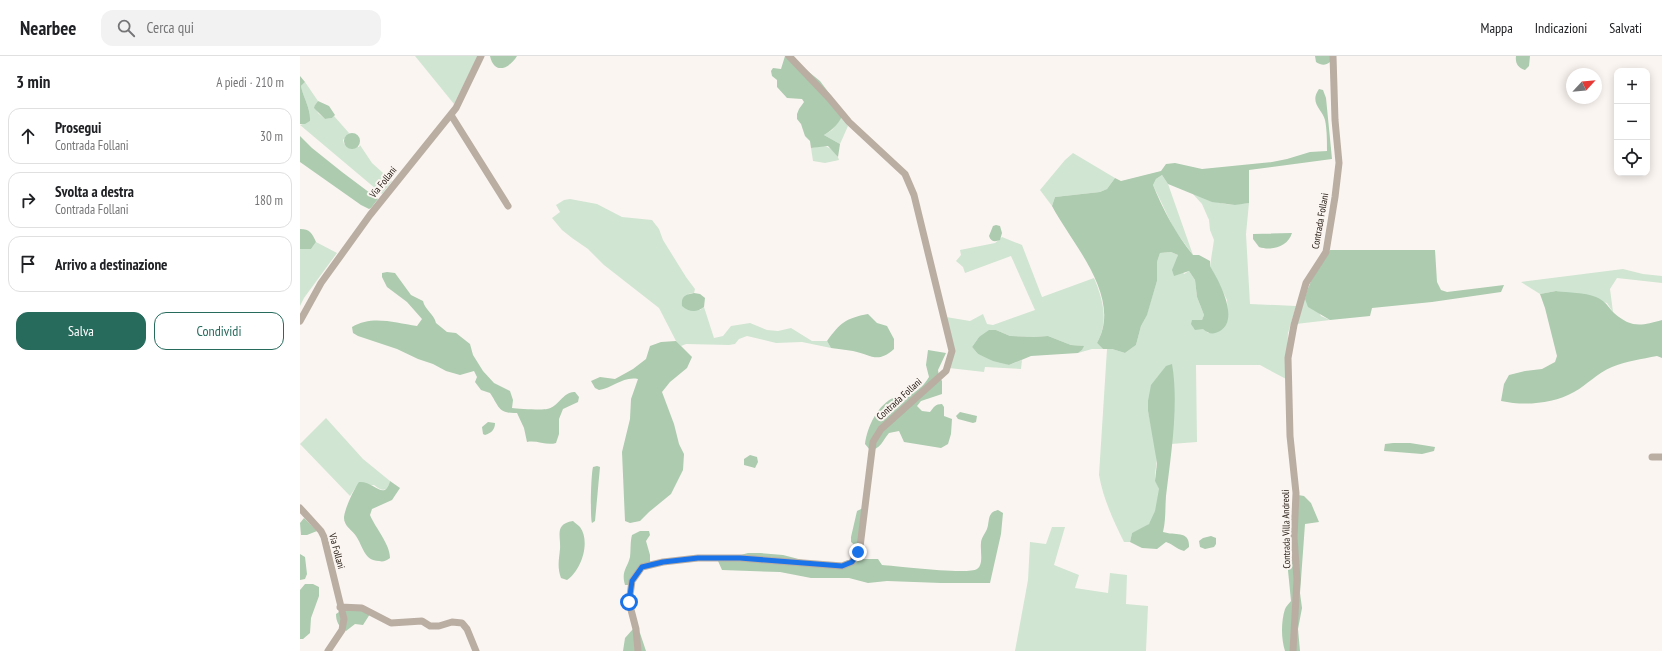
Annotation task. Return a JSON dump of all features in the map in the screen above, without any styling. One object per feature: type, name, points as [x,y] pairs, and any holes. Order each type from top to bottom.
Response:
[{"type":"street","name":"Via Follani","points":[[300,321],[321,283],[370,215],[456,108],[481,56]]},
{"type":"street","name":"Contrada Follani","points":[[638,651],[636,629],[629,602],[632,581],[642,567],[663,562],[698,558],[748,559],[842,566],[852,562],[860,547],[873,442],[881,429],[946,371],[952,351],[914,194],[908,179],[849,122],[829,98],[789,56]]},
{"type":"street","name":"Contrada Follani","points":[[1289,406],[1288,358],[1294,325],[1306,283],[1326,252],[1335,197],[1339,162],[1335,120],[1333,56]]},
{"type":"street","points":[[451,115],[508,206]]},
{"type":"street","name":"Contrada Villa Andreoli","points":[[1289,406],[1290,436],[1296,493],[1294,537],[1297,579],[1293,651]]},
{"type":"street","points":[[1652,457],[1662,457]]},
{"type":"street","name":"Via Follani","points":[[300,508],[321,531],[324,537],[344,619],[342,630],[328,651]]},
{"type":"street","points":[[340,607],[362,608],[391,623],[422,621],[430,626],[439,626],[452,622],[462,624],[467,629],[476,651]]},
{"type":"green space","points":[[415,56],[478,56],[454,104]]},
{"type":"green space","points":[[490,56],[517,56],[514,61],[506,67],[498,68],[492,62]]},
{"type":"green space","points":[[785,56],[792,56],[799,64],[820,81],[844,113],[836,126],[824,135],[840,144],[838,157],[828,146],[811,148],[810,141],[805,136],[801,124],[797,119],[799,109],[804,102],[802,99],[787,98],[777,87],[777,80],[772,76],[771,71],[773,68],[781,69]]},
{"type":"green space","points":[[1315,56],[1335,56],[1329,63],[1322,65],[1316,62]]},
{"type":"green space","points":[[1516,56],[1530,56],[1529,66],[1525,70],[1520,68],[1518,65]]},
{"type":"green space","points":[[300,76],[305,82],[301,86],[310,117],[310,121],[305,124],[300,124]]},
{"type":"green space","points":[[305,82],[318,101],[315,105],[318,113],[325,119],[332,118],[334,116],[349,133],[343,140],[344,144],[359,147],[360,145],[372,163],[392,181],[382,194],[300,125],[310,121],[309,112],[301,86]]},
{"type":"green space","points":[[1319,89],[1323,90],[1326,98],[1332,159],[1249,170],[1249,203],[1235,205],[1212,202],[1168,184],[1162,175],[1156,179],[1153,185],[1170,222],[1193,255],[1199,255],[1210,261],[1210,266],[1226,300],[1228,318],[1226,325],[1220,331],[1215,333],[1209,333],[1203,329],[1195,330],[1191,324],[1192,320],[1202,320],[1204,315],[1197,297],[1195,280],[1189,271],[1174,276],[1172,270],[1178,255],[1171,252],[1160,253],[1157,262],[1157,281],[1136,345],[1125,353],[1112,349],[1103,349],[1097,343],[1103,325],[1104,308],[1099,289],[1082,254],[1052,206],[1055,197],[1100,192],[1107,189],[1115,178],[1121,181],[1161,171],[1166,164],[1175,163],[1202,169],[1272,162],[1310,152],[1327,151],[1327,131],[1325,120],[1317,106],[1315,98]]},
{"type":"green space","points":[[318,101],[329,106],[335,115],[332,118],[325,119],[314,108]]},
{"type":"green space","points":[[841,118],[848,126],[840,144],[824,135],[832,130]]},
{"type":"green space","points":[[349,133],[355,133],[360,138],[358,147],[355,149],[349,149],[344,144],[344,138]]},
{"type":"green space","points":[[300,136],[312,148],[378,199],[371,208],[369,209],[361,205],[300,162]]},
{"type":"green space","points":[[823,146],[828,147],[833,151],[839,160],[825,163],[813,161],[811,148]]},
{"type":"green space","points":[[1073,153],[1115,178],[1107,189],[1100,192],[1055,197],[1052,206],[1040,190],[1065,160]]},
{"type":"green space","points":[[1162,175],[1168,184],[1193,255],[1174,229],[1153,185],[1156,179]]},
{"type":"green space","points":[[1192,193],[1219,203],[1249,203],[1246,234],[1250,304],[1296,306],[1288,333],[1286,379],[1260,365],[1196,365],[1197,442],[1171,444],[1174,390],[1148,411],[1157,456],[1155,480],[1159,489],[1159,497],[1151,522],[1145,527],[1132,533],[1130,542],[1124,542],[1109,509],[1099,475],[1107,349],[1125,353],[1136,345],[1157,281],[1157,262],[1160,253],[1171,252],[1178,255],[1177,259],[1184,274],[1189,271],[1195,280],[1197,297],[1204,315],[1202,320],[1197,321],[1208,333],[1226,324],[1228,314],[1227,300],[1210,266],[1214,240],[1210,230],[1209,220],[1202,204]]},
{"type":"green space","points":[[570,199],[597,204],[622,217],[652,220],[659,229],[663,240],[686,277],[695,289],[694,293],[688,294],[700,310],[704,307],[714,338],[723,336],[731,326],[750,323],[767,330],[778,331],[791,328],[812,341],[827,341],[831,348],[802,342],[776,343],[747,336],[739,339],[735,344],[729,345],[686,344],[681,346],[676,341],[659,308],[604,265],[588,249],[562,230],[552,218],[560,212],[556,205],[564,200]]},
{"type":"green space","points":[[993,226],[1000,226],[1002,233],[1000,240],[995,241],[989,236]]},
{"type":"green space","points":[[300,229],[310,232],[313,236],[316,242],[311,249],[300,249]]},
{"type":"green space","points":[[1292,233],[1287,242],[1274,248],[1259,247],[1253,239],[1253,234]]},
{"type":"green space","points":[[1002,237],[1022,245],[1042,297],[1094,278],[1102,302],[1104,319],[1101,335],[1097,343],[1103,349],[1092,349],[1078,353],[1082,350],[1083,346],[1071,345],[1048,336],[1010,336],[996,330],[979,337],[972,347],[978,354],[1009,365],[1022,360],[1021,369],[985,367],[984,372],[949,368],[950,362],[946,317],[970,321],[983,314],[987,324],[993,325],[1035,310],[1011,256],[965,273],[963,267],[956,261],[961,255],[960,250],[995,243]]},
{"type":"green space","points":[[316,242],[337,253],[304,298],[300,306],[300,249],[311,249]]},
{"type":"green space","points":[[1330,250],[1435,250],[1437,282],[1441,290],[1447,292],[1504,285],[1501,292],[1432,302],[1372,308],[1370,316],[1330,320],[1308,307],[1305,299],[1311,281]]},
{"type":"green space","points":[[1623,269],[1643,274],[1662,276],[1662,283],[1617,278],[1610,289],[1613,312],[1607,303],[1556,291],[1540,294],[1521,282]]},
{"type":"green space","points":[[382,273],[395,273],[411,295],[423,301],[436,323],[447,332],[456,333],[470,344],[473,355],[483,371],[494,383],[510,391],[513,400],[512,408],[551,408],[567,394],[575,392],[579,397],[578,402],[563,409],[559,419],[559,434],[556,443],[549,444],[527,442],[524,428],[517,413],[502,411],[490,393],[481,390],[475,382],[477,377],[474,371],[460,375],[446,371],[397,349],[353,333],[352,327],[368,321],[384,321],[417,326],[422,319],[407,302],[387,287],[382,277]]},
{"type":"green space","points":[[1307,291],[1321,316],[1330,320],[1296,324]]},
{"type":"green space","points":[[1556,291],[1581,293],[1596,297],[1605,302],[1620,318],[1631,323],[1648,324],[1662,320],[1662,358],[1657,356],[1617,365],[1602,372],[1574,392],[1557,399],[1529,404],[1501,401],[1504,384],[1509,375],[1542,369],[1555,362],[1557,356],[1540,294]]},
{"type":"green space","points":[[694,293],[700,294],[705,298],[704,307],[693,311],[687,310],[682,306],[682,300],[684,296]]},
{"type":"green space","points":[[868,314],[877,323],[887,326],[894,339],[894,349],[883,356],[874,357],[853,351],[831,348],[827,341],[844,322],[854,317]]},
{"type":"green space","points":[[989,330],[996,330],[1010,336],[1048,336],[1071,345],[1084,346],[1078,353],[1031,356],[1009,365],[993,361],[978,354],[972,347],[979,337]]},
{"type":"green space","points":[[676,341],[692,357],[687,368],[670,382],[662,392],[674,424],[679,444],[684,454],[683,470],[671,494],[640,521],[630,523],[625,521],[622,452],[630,419],[631,399],[638,379],[628,379],[599,390],[595,388],[591,381],[600,377],[615,379],[633,369],[646,359],[650,346],[661,342]]},
{"type":"green space","points":[[928,350],[946,353],[938,370],[942,381],[942,394],[921,401],[917,406],[922,411],[930,412],[936,405],[942,404],[944,407],[944,416],[952,419],[951,434],[948,444],[941,448],[904,442],[899,431],[889,433],[879,446],[873,450],[870,450],[865,444],[868,430],[874,417],[883,405],[895,397],[912,393],[919,389],[929,377],[926,365]]},
{"type":"green space","points":[[1172,364],[1175,396],[1172,447],[1163,532],[1181,535],[1187,538],[1189,547],[1184,551],[1166,542],[1157,549],[1142,548],[1130,542],[1132,533],[1149,524],[1155,511],[1159,489],[1155,481],[1157,463],[1148,411],[1148,401],[1151,385],[1166,366]]},
{"type":"green space","points":[[960,412],[977,416],[976,422],[973,423],[958,419],[956,416]]},
{"type":"green space","points":[[326,418],[363,459],[390,481],[386,489],[379,489],[374,485],[356,487],[350,496],[300,444]]},
{"type":"green space","points":[[488,422],[495,423],[495,425],[492,431],[485,435],[483,434],[482,427]]},
{"type":"green space","points":[[1410,443],[1435,447],[1434,451],[1422,454],[1384,451],[1385,444]]},
{"type":"green space","points":[[750,455],[757,457],[758,462],[755,468],[744,465],[744,459]]},
{"type":"green space","points":[[593,467],[600,467],[595,521],[592,523],[592,471]]},
{"type":"green space","points":[[390,481],[400,488],[392,500],[372,509],[370,515],[388,547],[390,558],[386,561],[374,560],[367,556],[356,536],[347,526],[344,521],[344,514],[359,482],[370,484],[378,489],[385,490]]},
{"type":"green space","points":[[1298,495],[1304,496],[1311,503],[1319,522],[1305,524],[1300,593],[1302,608],[1298,629],[1300,651],[1285,651],[1282,636],[1282,624],[1285,608],[1291,601],[1286,550],[1298,525]]},
{"type":"green space","points":[[865,507],[857,547],[851,542],[851,537],[857,511]]},
{"type":"green space","points":[[998,510],[1003,513],[1001,534],[990,583],[887,581],[868,583],[849,578],[811,578],[780,572],[722,570],[718,561],[748,553],[760,553],[783,555],[818,564],[848,566],[862,559],[878,559],[882,565],[947,571],[971,571],[979,567],[982,539],[987,529],[990,516],[993,512]]},
{"type":"green space","points":[[304,518],[317,531],[307,535],[301,535],[300,523]]},
{"type":"green space","points":[[573,521],[580,527],[585,540],[583,556],[580,563],[572,576],[567,580],[561,578],[559,570],[560,531],[563,525]]},
{"type":"green space","points":[[1052,527],[1065,527],[1054,565],[1079,575],[1075,588],[1108,593],[1110,573],[1127,575],[1126,604],[1148,606],[1146,651],[1015,651],[1028,580],[1030,542],[1046,544]]},
{"type":"green space","points":[[640,531],[649,531],[650,535],[646,541],[650,555],[650,563],[630,585],[625,585],[624,573],[630,557],[632,535]]},
{"type":"green space","points":[[1211,536],[1216,538],[1216,544],[1214,547],[1205,549],[1200,547],[1199,541],[1203,538]]},
{"type":"green space","points":[[300,554],[305,557],[307,574],[305,579],[300,580]]},
{"type":"green space","points":[[305,584],[313,584],[319,587],[319,596],[311,618],[310,633],[303,639],[300,639],[300,590]]},
{"type":"green space","points":[[348,606],[370,614],[363,625],[355,624],[346,631],[338,624],[336,614]]},
{"type":"green space","points":[[633,629],[640,633],[646,651],[623,651],[625,638]]},
{"type":"route","points":[[629,602],[632,581],[642,567],[663,562],[698,558],[740,558],[842,566],[848,565],[852,562],[858,552]]}]
